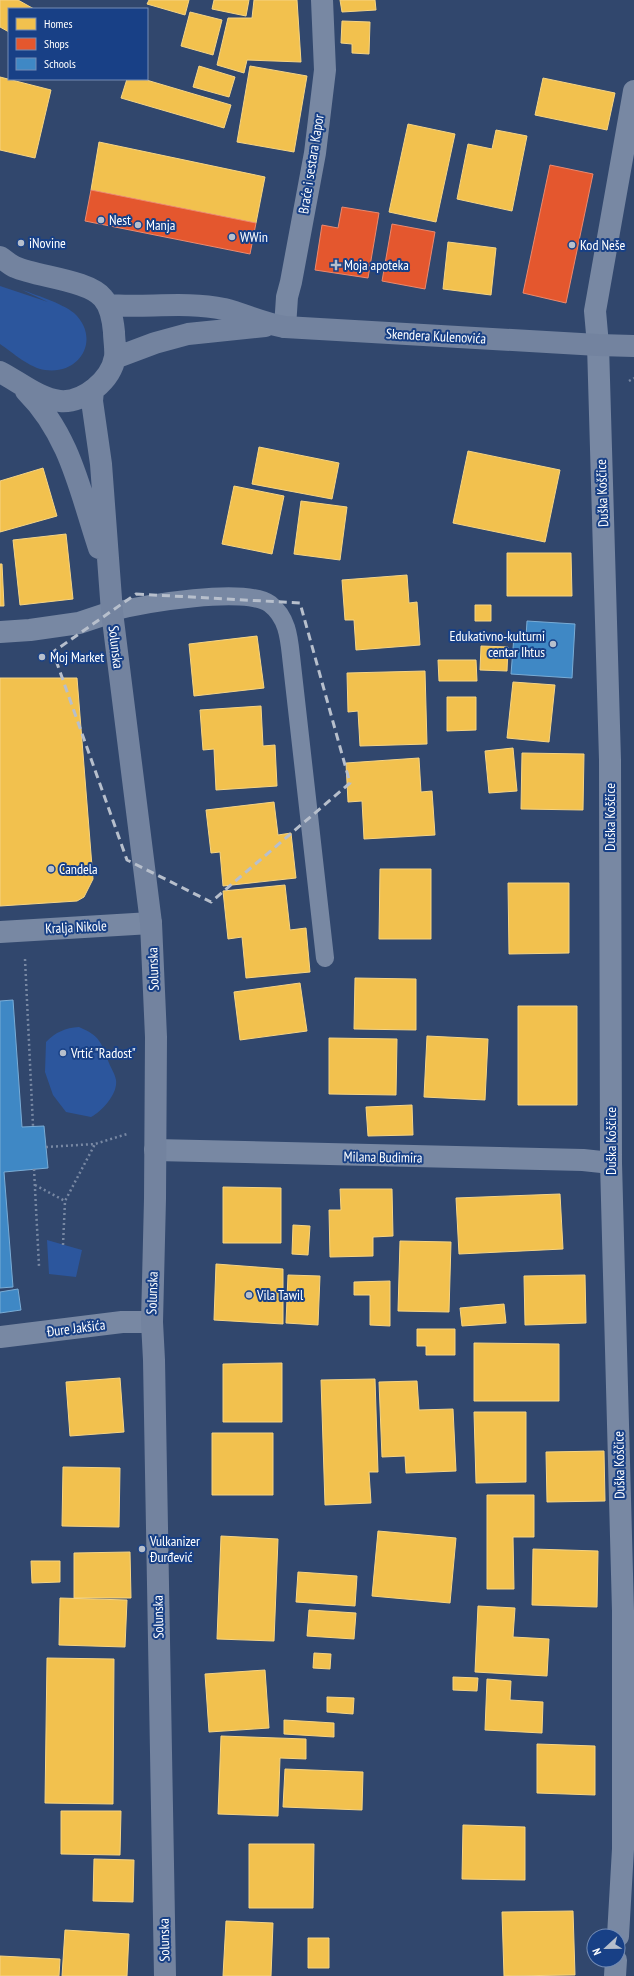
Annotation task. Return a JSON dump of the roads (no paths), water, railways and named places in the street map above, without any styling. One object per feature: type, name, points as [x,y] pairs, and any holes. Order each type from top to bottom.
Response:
[{"type":"street","name":"Braće i sestara Kapor","points":[[279,326],[292,275],[315,153],[325,70],[322,0]]},
{"type":"street","points":[[598,345],[595,311],[634,91]]},
{"type":"street","points":[[0,257],[15,267],[51,278],[78,284],[102,296],[108,305],[114,326],[115,358],[106,377],[93,390],[72,399],[60,401],[43,396],[8,376]]},
{"type":"street","name":"Skendera Kulenovića","points":[[108,305],[132,307],[189,305],[224,310],[279,326]]},
{"type":"street","name":"Skendera Kulenovića","points":[[115,358],[155,343],[188,334],[279,326],[634,346]]},
{"type":"street","name":"Duška Koščice","points":[[598,345],[610,760],[611,1163],[623,1611],[623,1849],[618,1928]]},
{"type":"street","name":"Solunska","points":[[8,376],[40,404],[55,426],[66,450],[110,581]]},
{"type":"street","name":"Solunska","points":[[93,390],[92,401],[101,464],[112,612],[151,923],[156,1037],[152,1322],[165,1976]]},
{"type":"street","points":[[0,632],[30,630],[79,623],[112,612]]},
{"type":"street","name":"Kralja Nikole","points":[[0,932],[151,923]]},
{"type":"street","name":"Milana Budimira","points":[[155,1150],[583,1160],[611,1163]]},
{"type":"street","name":"Đure Jakšića","points":[[0,1337],[122,1322],[152,1322]]},
{"type":"lane","name":"Solunska","points":[[112,612],[168,600],[244,596],[259,598],[270,604],[280,615],[286,625],[291,656],[325,958]]},
{"type":"place","name":"Nest","points":[[101,220]]},
{"type":"place","name":"Manja","points":[[138,225]]},
{"type":"place","name":"WWin","points":[[232,237]]},
{"type":"place","name":"iNovine","points":[[21,243]]},
{"type":"place","name":"Kod Neše","points":[[572,245]]},
{"type":"place","name":"Moja apoteka","points":[[336,265]]},
{"type":"place","name":"Edukativno-kulturni centar Ihtus","points":[[553,644]]},
{"type":"place","name":"Moj Market","points":[[42,657]]},
{"type":"place","name":"Candela","points":[[51,869]]},
{"type":"place","name":"Vrtić \"Radost\"","points":[[63,1053]]},
{"type":"place","name":"Vila Tawil","points":[[249,1295]]},
{"type":"place","name":"Vulkanizer Đurđević","points":[[142,1549]]}]
